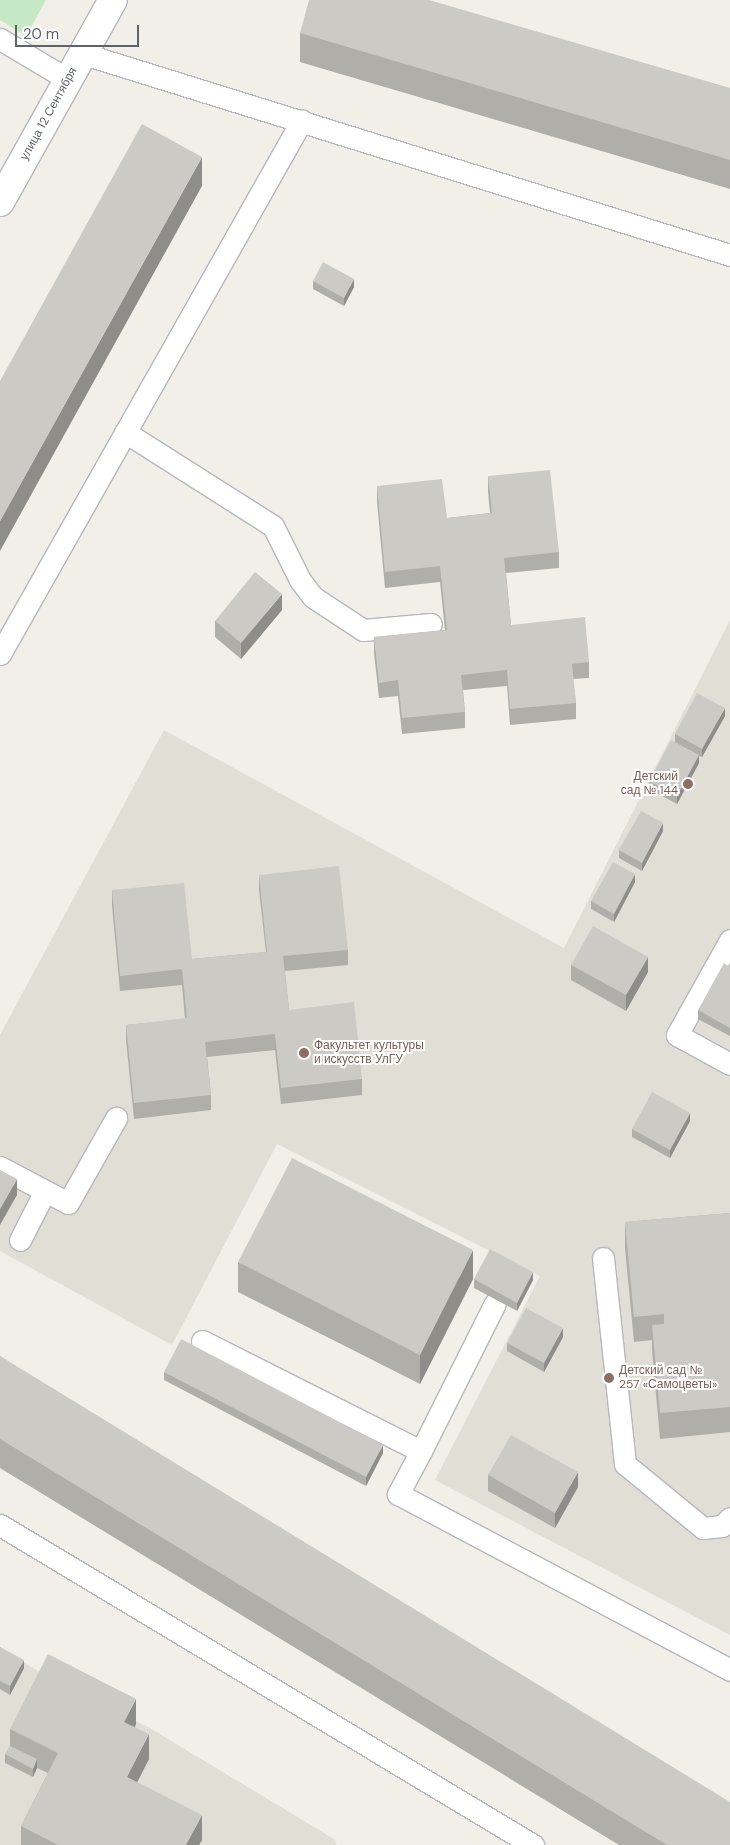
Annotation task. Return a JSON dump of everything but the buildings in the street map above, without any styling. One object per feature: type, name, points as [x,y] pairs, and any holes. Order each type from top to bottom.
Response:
[{"type":"street","name":"улица 12 Сентября","points":[[0,202],[113,0]]},
{"type":"lane","points":[[0,39],[69,80]]},
{"type":"lane","points":[[84,54],[302,120],[730,255]]},
{"type":"lane","points":[[0,654],[302,120]]},
{"type":"lane","points":[[125,432],[273,526],[300,580],[314,597],[363,630],[431,624]]},
{"type":"lane","points":[[730,940],[678,1035],[730,1064]]},
{"type":"lane","points":[[0,1167],[68,1203],[116,1118]]},
{"type":"lane","points":[[20,1240],[45,1191]]},
{"type":"lane","points":[[603,1258],[625,1464],[703,1528],[722,1526],[730,1518]]},
{"type":"lane","points":[[495,1303],[398,1494],[730,1670]]},
{"type":"lane","points":[[202,1341],[421,1450]]},
{"type":"lane","points":[[0,1525],[533,1845]]},
{"type":"shaded area","name":"Факультет культуры и искусств УлГУ","points":[[730,620],[730,1635],[435,1480],[540,1276],[277,1144],[172,1345],[0,1251],[0,1035],[164,730],[564,948]]},
{"type":"shaded area","points":[[0,1649],[49,1677],[148,1727],[334,1839],[337,1845],[0,1845]]},
{"type":"green space","points":[[0,0],[46,0],[26,36],[0,20]]},
{"type":"place","name":"Детский сад № 144","points":[[688,784]]},
{"type":"place","name":"Факультет культуры и искусств УлГУ","points":[[304,1053]]},
{"type":"place","name":"Детский сад № 257 «Самоцветы»","points":[[609,1378]]}]
